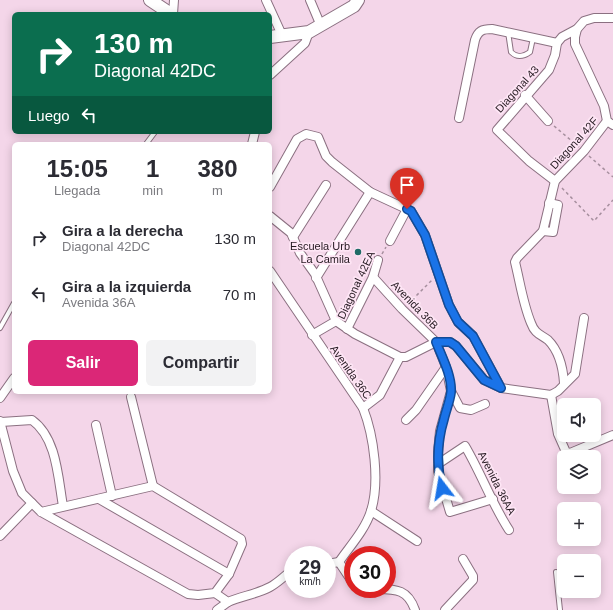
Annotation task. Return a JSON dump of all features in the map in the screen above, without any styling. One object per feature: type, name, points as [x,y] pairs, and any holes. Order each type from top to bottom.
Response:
[{"type":"main road","points":[[150,0],[169,12]]},
{"type":"main road","points":[[276,36],[309,32],[321,26],[354,2]]},
{"type":"street","points":[[172,12],[174,0]]},
{"type":"street","points":[[266,0],[269,12]]},
{"type":"street","points":[[310,0],[321,26]]},
{"type":"street","points":[[459,118],[477,33],[482,29],[508,32],[557,43],[562,37],[577,29],[584,21],[594,18],[613,18]]},
{"type":"street","points":[[272,22],[276,36]]},
{"type":"street","points":[[577,29],[575,44],[604,106],[610,123]]},
{"type":"street","points":[[272,73],[304,43],[309,32]]},
{"type":"street","name":"Diagonal 43","points":[[555,181],[529,162],[498,132],[497,127],[549,70],[555,55],[557,43]]},
{"type":"street","points":[[525,95],[548,121]]},
{"type":"street","name":"Diagonal 42F","points":[[564,383],[564,372],[559,358],[547,340],[537,334],[531,324],[515,262],[543,231],[555,181],[610,123]]},
{"type":"street","points":[[272,183],[297,139],[306,134],[318,137],[326,156],[370,192],[393,204],[411,211],[425,235],[449,305],[458,322],[473,336],[501,388]]},
{"type":"street","points":[[293,237],[326,185]]},
{"type":"street","points":[[316,278],[370,192]]},
{"type":"street","points":[[390,241],[407,209]]},
{"type":"street","points":[[272,218],[291,233],[300,253],[316,278],[336,321],[347,329],[400,357],[406,357],[436,342],[450,342],[456,346],[484,380],[501,388],[551,394],[558,391],[564,383],[571,379],[575,374],[584,318]]},
{"type":"street","name":"Diagonal 42EA","points":[[347,329],[373,277],[378,260]]},
{"type":"street","name":"Avenida 36C","points":[[272,274],[363,408],[366,416],[375,462],[375,484],[371,511],[361,531],[339,562]]},
{"type":"street","name":"Avenida 36B","points":[[373,277],[402,309],[436,342],[446,367],[451,392],[440,431],[438,471],[450,512],[493,499]]},
{"type":"street","points":[[312,335],[336,321]]},
{"type":"street","points":[[363,408],[380,394],[400,357]]},
{"type":"street","points":[[406,420],[416,410],[446,367]]},
{"type":"street","points":[[0,398],[12,381]]},
{"type":"street","points":[[451,392],[460,408],[471,410],[485,404]]},
{"type":"street","points":[[551,394],[558,434],[566,452],[570,453],[613,435]]},
{"type":"street","points":[[131,397],[153,486]]},
{"type":"street","points":[[63,506],[52,446],[38,424],[32,420],[0,422],[13,472],[22,494],[40,512],[188,594],[198,595],[215,593],[228,602]]},
{"type":"street","points":[[96,425],[112,496]]},
{"type":"street","name":"Avenida 36AA","points":[[438,464],[465,446],[493,499],[501,518],[509,530]]},
{"type":"street","points":[[40,512],[153,486],[241,539],[242,544],[229,574],[215,593]]},
{"type":"street","points":[[99,499],[229,574]]},
{"type":"street","points":[[0,536],[32,503]]},
{"type":"street","points":[[371,511],[417,541]]},
{"type":"street","points":[[445,610],[473,580],[473,576],[463,559]]},
{"type":"street","points":[[336,562],[339,562],[344,570]]},
{"type":"street","points":[[217,610],[228,602],[256,594],[272,586],[284,575]]},
{"type":"street","points":[[396,589],[411,598],[415,610]]},
{"type":"lane","points":[[508,32],[511,52],[515,56],[524,56],[530,52],[533,38]]},
{"type":"lane","points":[[0,328],[12,307]]},
{"type":"lane","points":[[556,572],[560,610]]},
{"type":"path","points":[[555,181],[594,221],[613,200]]},
{"type":"path","name":"Diagonal 42EA","points":[[378,260],[390,241]]},
{"type":"path","points":[[402,309],[438,274]]},
{"type":"place","name":"Escuela Urb La Camila","points":[[358,252]]},
{"type":"route","points":[[407,209],[411,211],[425,235],[449,305],[458,322],[473,336],[501,388],[484,380],[456,346],[450,342],[436,342],[446,367],[451,392],[440,431],[438,452],[438,471],[442,488]]}]
